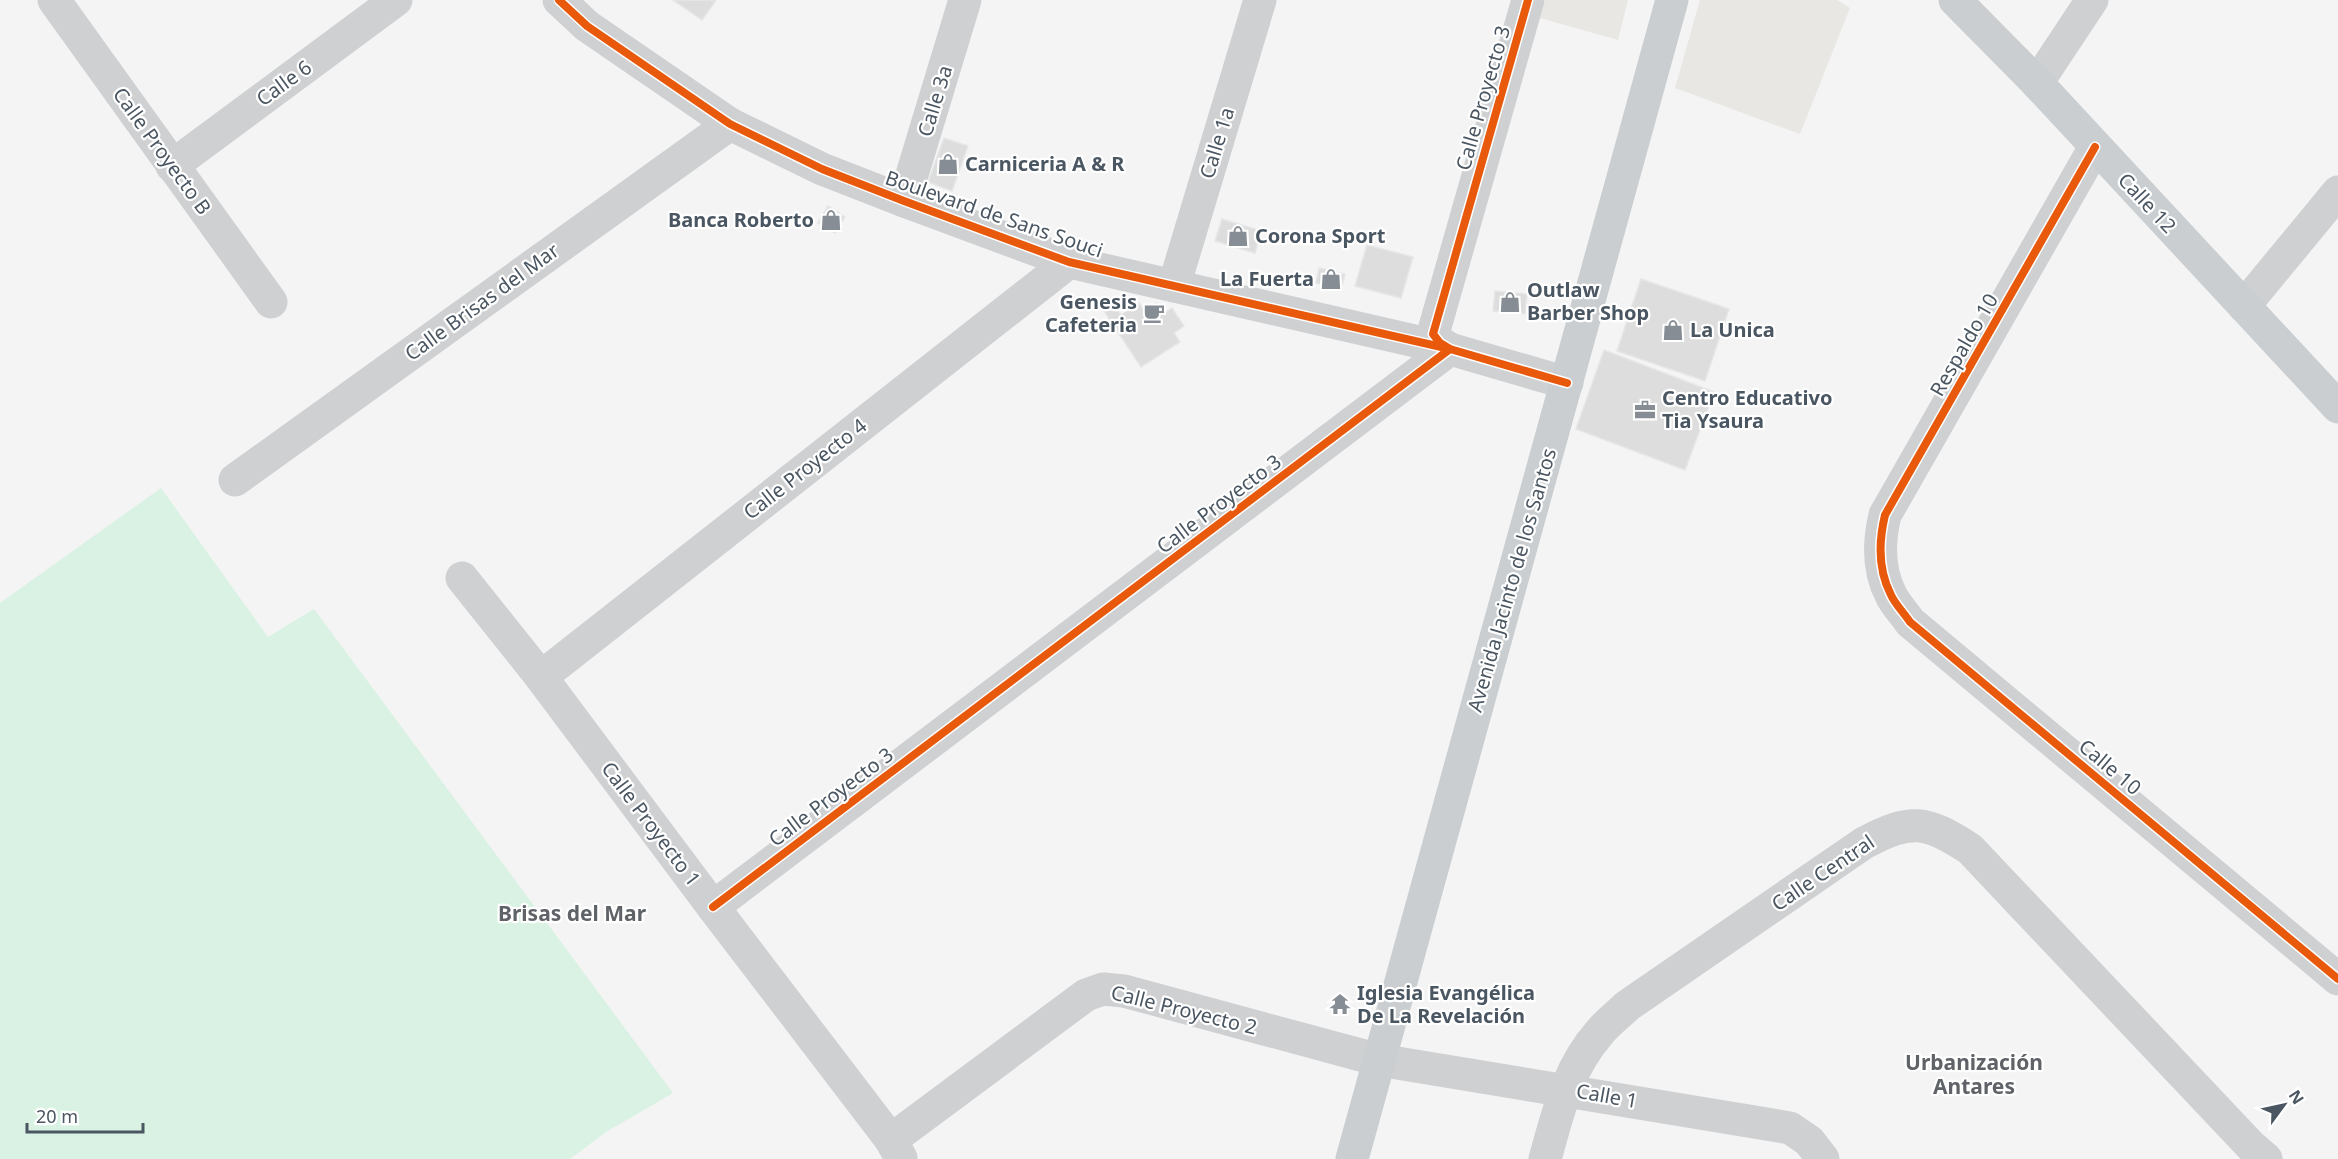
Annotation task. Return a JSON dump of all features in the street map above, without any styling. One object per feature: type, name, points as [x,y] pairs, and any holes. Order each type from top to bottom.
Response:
[{"type":"main road","name":"Avenida Jacinto de los Santos","points":[[1352,1159],[1671,0]]},
{"type":"main road","name":"Calle 12","points":[[1955,0],[2037,83],[2338,407]]},
{"type":"street","name":"Calle Proyecto B","points":[[54,0],[271,302]]},
{"type":"street","name":"Calle 6","points":[[172,166],[396,0]]},
{"type":"street","name":"Boulevard de Sans Souci","points":[[560,0],[587,26],[730,124],[822,169],[904,201],[1069,262],[1450,349],[1567,383]]},
{"type":"street","name":"Calle 3a","points":[[904,201],[965,0]]},
{"type":"street","name":"Calle 1a","points":[[1174,286],[1260,0]]},
{"type":"street","name":"Calle Proyecto 3","points":[[713,907],[1450,349],[1440,343],[1433,334],[1528,0]]},
{"type":"street","points":[[2037,83],[2092,0]]},
{"type":"street","name":"Calle Brisas del Mar","points":[[235,480],[730,124]]},
{"type":"street","name":"Respaldo 10","points":[[1882,565],[1880,537],[1885,515],[2095,147]]},
{"type":"street","points":[[2244,306],[2338,192]]},
{"type":"street","name":"Calle Proyecto 4","points":[[541,677],[1069,262]]},
{"type":"street","name":"Calle 10","points":[[1882,565],[1890,594],[1910,622],[2338,979]]},
{"type":"street","name":"Calle Proyecto 1","points":[[462,578],[541,677],[896,1150]]},
{"type":"street","name":"Calle Central","points":[[1545,1159],[1564,1089],[1578,1059],[1600,1030],[1628,1006],[1864,843],[1892,828],[1918,825],[1946,833],[1970,849],[2254,1155]]},
{"type":"street","name":"Calle Proyecto 2","points":[[896,1150],[1086,995],[1103,989],[1124,991],[1379,1060]]},
{"type":"street","name":"Calle 1","points":[[1379,1060],[1790,1128],[1809,1141],[1823,1159]]},
{"type":"shaded area","points":[[1545,0],[1628,0],[1618,40],[1540,18]]},
{"type":"shaded area","points":[[1700,0],[1837,0],[1850,8],[1800,134],[1675,88]]},
{"type":"green space","points":[[161,488],[268,637],[314,609],[673,1093],[606,1132],[570,1159],[0,1159],[0,603]]},
{"type":"building","points":[[673,0],[716,0],[702,20]]},
{"type":"building","name":"Carniceria A & R","points":[[944,138],[968,146],[952,191],[928,182]]},
{"type":"building","name":"Banca Roberto","points":[[828,206],[845,217],[835,233],[818,223]]},
{"type":"building","name":"Corona Sport","points":[[1222,219],[1261,231],[1255,253],[1215,241]]},
{"type":"building","points":[[1367,245],[1413,257],[1401,298],[1355,286]]},
{"type":"building","name":"La Fuerta","points":[[1319,268],[1345,274],[1341,289],[1316,283]]},
{"type":"building","name":"La Unica","points":[[1641,279],[1729,309],[1705,381],[1617,351]]},
{"type":"building","name":"Outlaw Barber Shop","points":[[1495,291],[1527,294],[1525,314],[1493,311]]},
{"type":"building","points":[[1111,298],[1121,315],[1139,303],[1145,311],[1156,303],[1163,314],[1172,308],[1184,326],[1174,333],[1180,342],[1141,367],[1100,305]]},
{"type":"building","name":"Centro Educativo Tia Ysaura","points":[[1604,350],[1714,392],[1685,470],[1576,429]]},
{"type":"cycle path","points":[[559,0],[587,26],[730,124],[822,169],[904,201],[1069,262],[1450,349],[1567,383]]},
{"type":"cycle path","points":[[713,907],[1450,349],[1440,343],[1433,334],[1528,0]]},
{"type":"cycle path","points":[[2095,147],[1885,515],[1881,545],[1884,575],[1893,598],[1910,622],[2338,979]]},
{"type":"place","name":"Carniceria A & R","points":[[948,164]]},
{"type":"place","name":"Banca Roberto","points":[[831,220]]},
{"type":"place","name":"Corona Sport","points":[[1238,236]]},
{"type":"place","name":"La Fuerta","points":[[1331,279]]},
{"type":"place","name":"Outlaw Barber Shop","points":[[1510,302]]},
{"type":"place","name":"Genesis Cafeteria","points":[[1154,313]]},
{"type":"place","name":"La Unica","points":[[1673,330]]},
{"type":"place","name":"Centro Educativo Tia Ysaura","points":[[1645,410]]},
{"type":"place","name":"Iglesia Evangélica De La Revelación","points":[[1340,1004]]},
{"type":"district","name":"Brisas del Mar","points":[[572,914]]},
{"type":"district","name":"Urbanización Antares","points":[[1974,1075]]}]
